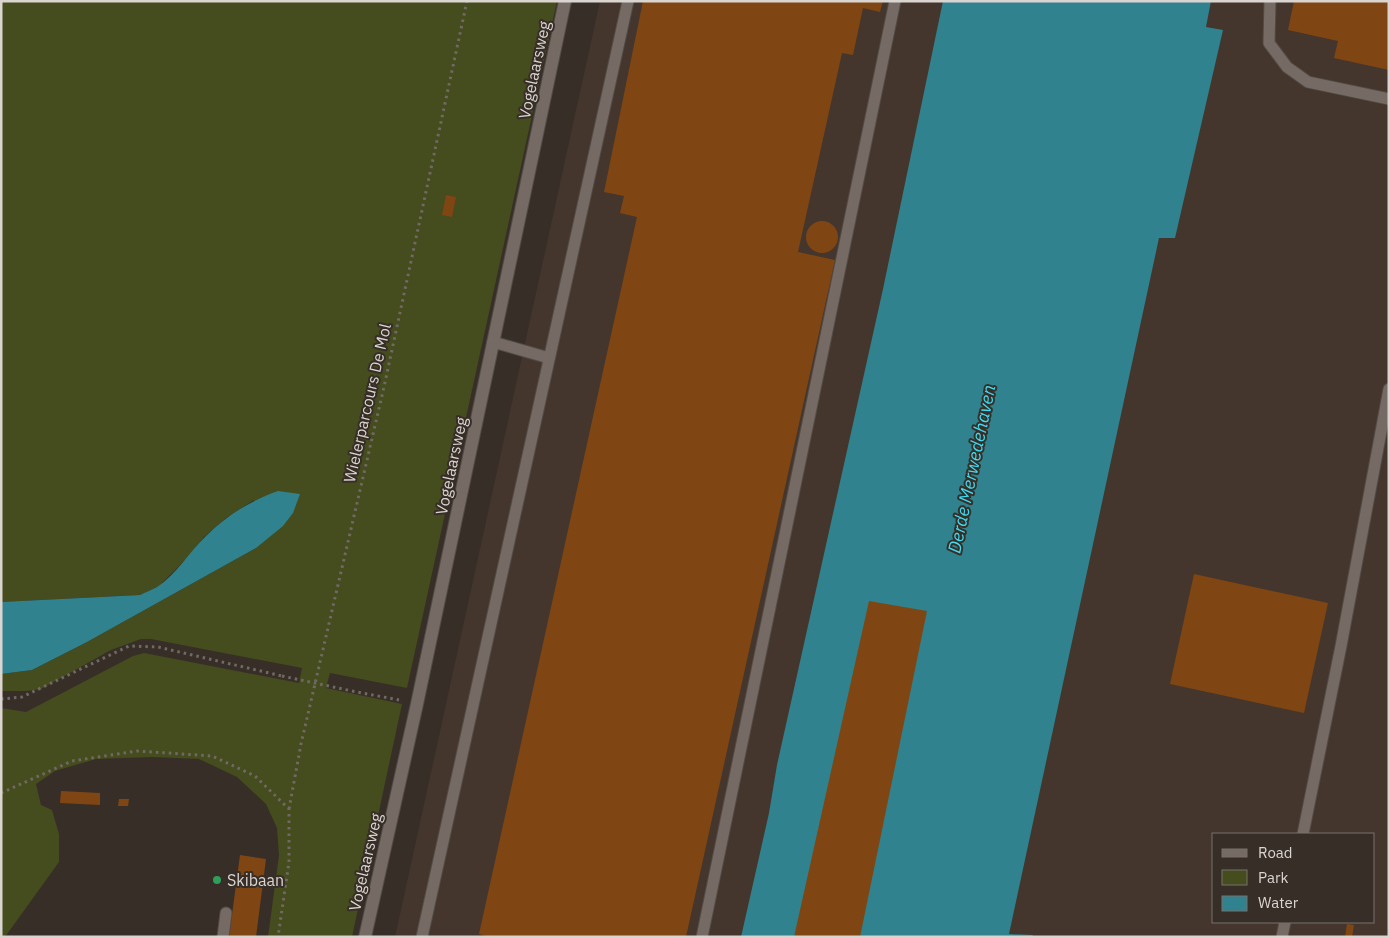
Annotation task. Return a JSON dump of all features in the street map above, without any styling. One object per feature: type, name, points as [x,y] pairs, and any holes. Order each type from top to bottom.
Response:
[{"type":"street","name":"Vogelaarsweg","points":[[364,937],[417,704],[565,1]]},
{"type":"lane","points":[[422,937],[628,1]]},
{"type":"lane","points":[[702,937],[896,1]]},
{"type":"lane","points":[[1270,1],[1269,42],[1287,67],[1308,82],[1389,99]]},
{"type":"lane","points":[[493,342],[549,358]]},
{"type":"lane","points":[[1303,833],[1341,646],[1389,389]]},
{"type":"lane","points":[[223,937],[226,912]]},
{"type":"lane","points":[[1282,937],[1285,923]]},
{"type":"path","name":"Wielerparcours De Mol","points":[[278,937],[289,862],[290,809],[301,744],[382,397],[467,1]]},
{"type":"path","points":[[1,699],[22,697],[129,646],[158,647],[282,676],[417,704]]},
{"type":"path","points":[[1,793],[72,760],[138,751],[212,756],[255,776],[290,809]]},
{"type":"shaded area","points":[[600,1],[1389,1],[1389,937],[395,937]]},
{"type":"green space","points":[[1,1],[557,1],[407,688],[330,673],[326,688],[402,704],[352,937],[268,937],[279,855],[277,828],[266,804],[237,777],[199,759],[152,757],[96,759],[55,771],[36,784],[41,805],[52,810],[59,834],[59,862],[5,937],[1,937],[1,708],[26,712],[133,656],[144,653],[299,683],[302,668],[151,639],[141,639],[111,650],[41,689],[1,691],[1,674],[32,670],[87,642],[256,548],[254,500],[226,518],[204,537],[187,558],[159,586],[140,595],[1,602]]},
{"type":"water","name":"Derde Merwedehaven","points":[[943,1],[1211,1],[1206,27],[1223,30],[1175,238],[1159,238],[1009,934],[1033,935],[1032,937],[741,937],[769,813],[777,765],[883,289]]},
{"type":"water","points":[[278,491],[300,494],[293,513],[283,526],[256,548],[87,642],[32,670],[1,674],[1,602],[140,595],[164,582],[214,528],[231,515],[248,504]]},
{"type":"building","points":[[643,1],[883,1],[880,12],[863,8],[853,55],[842,53],[798,252],[835,260],[686,937],[490,937],[479,934],[637,217],[620,213],[624,196],[604,192]]},
{"type":"building","points":[[1294,1],[1389,1],[1389,70],[1334,58],[1338,41],[1288,30]]},
{"type":"building","points":[[446,195],[456,197],[452,217],[442,215]]},
{"type":"building","points":[[822,221],[828,222],[833,226],[837,231],[837,243],[833,248],[828,252],[822,253],[816,252],[811,248],[807,243],[806,237],[807,231],[811,226],[816,222]]},
{"type":"building","points":[[1194,574],[1328,603],[1304,713],[1170,684]]},
{"type":"building","points":[[869,601],[927,611],[860,937],[794,937]]},
{"type":"building","points":[[61,791],[100,793],[100,805],[60,803]]},
{"type":"building","points":[[119,799],[129,799],[128,806],[118,806]]},
{"type":"building","points":[[240,855],[266,859],[256,937],[229,937]]},
{"type":"building","points":[[1347,924],[1354,925],[1352,937],[1345,937]]},
{"type":"place","name":"Skibaan","points":[[217,880]]}]
